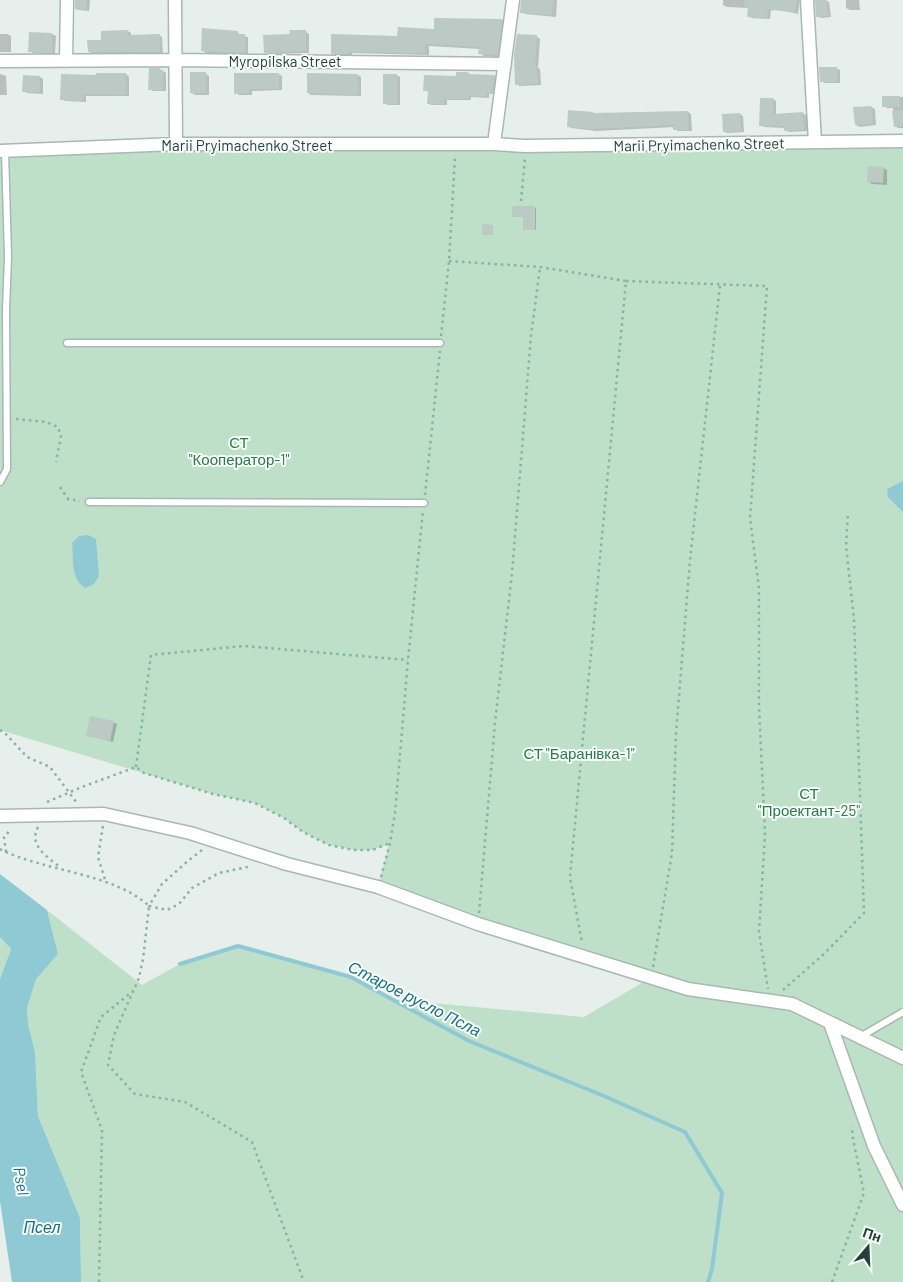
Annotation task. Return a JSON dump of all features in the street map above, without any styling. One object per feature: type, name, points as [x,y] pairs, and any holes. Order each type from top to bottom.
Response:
[{"type":"street","points":[[66,61],[67,0]]},
{"type":"street","points":[[175,0],[176,144]]},
{"type":"street","points":[[494,144],[513,0]]},
{"type":"street","points":[[807,0],[815,142]]},
{"type":"street","name":"Myropilska Street","points":[[0,61],[176,60],[505,64]]},
{"type":"street","name":"Marii Pryimachenko Street","points":[[3,151],[176,144],[494,144],[526,146],[903,141]]},
{"type":"street","points":[[0,816],[24,815],[47,809],[86,814],[104,814],[190,833],[287,864],[378,887],[478,924],[688,989],[792,1004],[903,1058]]},
{"type":"street","points":[[830,1022],[874,1146],[903,1205]]},
{"type":"lane","points":[[0,482],[6,469],[7,418],[3,364],[8,257],[3,151]]},
{"type":"lane","points":[[0,256],[8,257]]},
{"type":"lane","points":[[66,343],[440,343]]},
{"type":"lane","points":[[89,502],[424,503]]},
{"type":"lane","points":[[860,1037],[903,1012]]},
{"type":"path","points":[[378,887],[390,843],[395,813],[408,660],[449,261],[456,145]]},
{"type":"path","points":[[521,201],[526,146]]},
{"type":"path","points":[[449,261],[540,267],[626,281],[767,286],[750,518],[759,588],[764,834],[759,932],[770,1001]]},
{"type":"path","points":[[478,924],[531,336],[540,267]]},
{"type":"path","points":[[584,957],[570,877],[626,281]]},
{"type":"path","points":[[651,978],[672,853],[676,733],[689,570],[720,285]]},
{"type":"path","points":[[7,418],[46,422],[58,427],[61,436],[56,462]]},
{"type":"path","points":[[60,487],[68,499],[89,502]]},
{"type":"path","points":[[770,1001],[824,954],[864,913],[854,619],[846,546],[848,513]]},
{"type":"path","points":[[136,767],[151,655],[244,646],[408,660]]},
{"type":"path","points":[[0,730],[26,757],[50,768],[86,814]]},
{"type":"path","points":[[63,870],[38,848],[34,838],[36,829],[47,809],[68,792],[136,767]]},
{"type":"path","points":[[136,767],[144,773],[213,794],[255,803],[284,818],[303,832],[329,845],[354,850],[372,850],[390,843]]},
{"type":"path","points":[[104,814],[98,857],[106,883]]},
{"type":"path","points":[[6,852],[4,836],[24,815]]},
{"type":"path","points":[[216,841],[189,860],[162,884],[149,906],[143,959],[135,990],[114,1035],[108,1065],[135,1094],[186,1102],[252,1142],[304,1282]]},
{"type":"path","points":[[0,849],[106,883],[140,897],[149,906],[167,910],[179,904],[192,888],[219,873],[253,866]]},
{"type":"path","points":[[99,1282],[102,1130],[81,1072],[101,1017],[135,990]]},
{"type":"path","points":[[832,1282],[864,1193],[852,1134],[858,1101]]},
{"type":"green space","points":[[903,141],[903,1282],[81,1282],[80,1218],[38,1116],[35,1052],[28,1024],[27,1008],[36,978],[58,954],[47,910],[142,985],[180,964],[238,946],[351,977],[390,999],[584,1017],[650,978],[378,887],[389,844],[372,850],[354,850],[329,845],[303,832],[284,818],[255,803],[213,794],[0,730],[0,151]]},
{"type":"green space","points":[[0,937],[11,949],[0,979]]},
{"type":"water","points":[[903,481],[903,512],[888,497],[887,489]]},
{"type":"water","points":[[88,535],[96,539],[99,576],[94,584],[85,588],[80,584],[75,574],[72,543],[79,536]]},
{"type":"water","name":"Псел","points":[[0,874],[47,910],[58,954],[36,979],[27,1008],[28,1024],[35,1052],[38,1116],[80,1218],[81,1282],[12,1282],[0,1201],[0,979],[11,949],[0,937]]},
{"type":"building","points":[[75,0],[87,0],[86,10],[75,9]]},
{"type":"building","points":[[521,0],[554,0],[552,15],[520,13]]},
{"type":"building","points":[[744,0],[797,0],[795,13],[768,9],[767,18],[747,17],[748,7],[744,6]]},
{"type":"building","points":[[815,0],[826,0],[828,16],[816,17]]},
{"type":"building","points":[[434,18],[502,19],[498,55],[478,54],[479,47],[425,44],[425,53],[348,52],[348,54],[331,54],[331,34],[397,36],[398,27],[434,29]]},
{"type":"building","points":[[202,28],[238,31],[238,34],[245,34],[245,53],[201,51]]},
{"type":"building","points":[[128,30],[128,35],[160,34],[160,52],[88,52],[87,40],[101,40],[101,31]]},
{"type":"building","points":[[289,30],[306,30],[306,51],[264,53],[263,35],[290,34]]},
{"type":"building","points":[[29,32],[52,33],[52,53],[28,52]]},
{"type":"building","points":[[517,34],[537,35],[535,66],[537,66],[538,84],[515,85],[514,55]]},
{"type":"building","points":[[819,67],[837,67],[837,82],[820,82]]},
{"type":"building","points":[[149,68],[160,68],[160,70],[163,70],[163,90],[148,90]]},
{"type":"building","points":[[190,72],[206,72],[206,93],[190,93]]},
{"type":"building","points":[[456,72],[495,75],[492,94],[487,93],[486,97],[468,96],[468,99],[444,99],[444,104],[427,104],[428,91],[423,91],[424,75],[456,76]]},
{"type":"building","points":[[96,73],[126,73],[126,95],[83,94],[82,101],[60,100],[61,74],[96,75]]},
{"type":"building","points":[[234,73],[279,73],[279,89],[249,89],[249,93],[234,94]]},
{"type":"building","points":[[307,73],[358,74],[358,95],[307,93]]},
{"type":"building","points":[[383,74],[397,74],[397,104],[383,104]]},
{"type":"building","points":[[23,75],[40,76],[40,92],[22,92]]},
{"type":"building","points":[[882,96],[900,96],[900,107],[882,107]]},
{"type":"building","points":[[760,98],[773,98],[773,114],[803,112],[804,130],[784,131],[784,126],[759,126]]},
{"type":"building","points":[[871,106],[873,124],[855,125],[853,107]]},
{"type":"building","points":[[568,110],[593,113],[688,111],[688,130],[673,130],[673,125],[591,129],[567,127]]},
{"type":"building","points":[[903,110],[903,126],[894,127],[892,111]]},
{"type":"building","points":[[740,113],[741,131],[723,132],[722,114]]},
{"type":"building","points":[[868,166],[884,167],[883,183],[867,182]]},
{"type":"building","points":[[512,206],[535,206],[535,230],[523,230],[523,217],[512,217]]},
{"type":"building","points":[[482,224],[493,225],[493,235],[482,235]]},
{"type":"building","points":[[90,716],[114,721],[110,741],[86,736]]},
{"type":"waterway","name":"Старое русло Псла","points":[[180,964],[238,946],[351,977],[469,1041],[604,1096],[685,1132],[722,1193],[712,1269],[708,1282]]},
{"type":"park label","name":"СТ \"Кооператор-1\"","points":[[239,450]]},
{"type":"park label","name":"СТ \"Баранівка-1\"","points":[[579,753]]},
{"type":"park label","name":"СТ \"Проектант-25\"","points":[[809,802]]},
{"type":"water label","name":"Psel","points":[[22,1181]]}]
